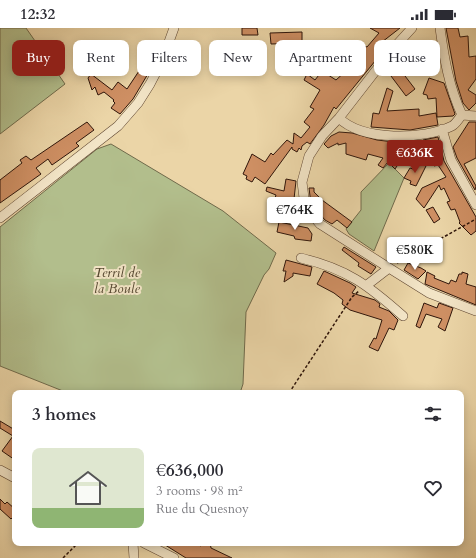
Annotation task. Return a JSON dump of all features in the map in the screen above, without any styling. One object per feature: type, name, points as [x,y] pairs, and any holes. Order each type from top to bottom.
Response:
[{"type":"street","points":[[0,218],[118,126],[138,103],[150,84],[162,61],[174,28]]},
{"type":"street","points":[[412,28],[339,118],[322,136],[309,156],[302,182],[305,206],[320,224],[429,293],[476,311]]},
{"type":"street","points":[[440,28],[447,73],[454,97],[462,115]]},
{"type":"street","points":[[339,118],[346,125],[362,131],[396,136],[431,133],[454,126],[462,115]]},
{"type":"street","points":[[462,115],[476,116]]},
{"type":"street","points":[[442,129],[450,160],[476,205]]},
{"type":"street","points":[[301,258],[326,264],[347,273],[367,285],[403,316]]},
{"type":"street","points":[[367,285],[389,268]]},
{"type":"street","points":[[0,470],[12,476]]},
{"type":"street","points":[[133,546],[134,558]]},
{"type":"street","points":[[150,546],[174,558]]},
{"type":"path","points":[[389,268],[476,219]]},
{"type":"path","points":[[291,390],[352,297],[367,285]]},
{"type":"path","points":[[63,558],[75,546]]},
{"type":"green space","points":[[0,28],[26,28],[34,40],[12,40],[12,76],[59,76],[65,84],[0,134]]},
{"type":"green space","name":"Terril de la Boule","points":[[111,144],[223,211],[276,253],[246,312],[243,384],[241,390],[60,390],[0,366],[0,227],[97,149]]},
{"type":"green space","points":[[389,163],[404,178],[374,251],[349,234],[346,229],[361,210],[361,192]]},
{"type":"building","points":[[242,28],[257,28],[258,35],[242,35]]},
{"type":"building","points":[[370,28],[400,28],[385,40],[374,40],[374,62],[366,72],[366,47],[379,33]]},
{"type":"building","points":[[446,28],[458,28],[460,37],[468,36],[469,57],[476,56],[476,79],[468,90],[476,95],[476,103],[469,110],[463,103],[456,81]]},
{"type":"building","points":[[302,32],[302,40],[275,40],[275,44],[271,44],[270,33]]},
{"type":"building","points":[[137,74],[137,76],[147,76],[133,99],[120,114],[111,108],[115,103],[113,101],[114,100],[104,92],[98,95],[95,87],[92,90],[88,78],[90,76],[94,76],[112,90],[118,82],[127,89]]},
{"type":"building","points":[[306,76],[310,76],[315,80],[318,76],[330,76],[336,80],[340,76],[363,76],[336,109],[334,107],[324,125],[310,144],[307,142],[302,146],[301,150],[299,148],[297,152],[292,149],[292,147],[265,184],[255,177],[252,182],[246,179],[247,176],[243,174],[252,154],[265,162],[271,153],[273,155],[287,140],[293,144],[294,133],[301,138],[310,127],[304,122],[314,109],[310,107],[320,90],[304,80]]},
{"type":"building","points":[[391,76],[405,76],[415,89],[406,96]]},
{"type":"building","points":[[429,78],[444,83],[455,114],[453,116],[437,117],[436,98],[428,99],[427,95],[423,94]]},
{"type":"building","points":[[387,88],[393,91],[387,111],[419,109],[419,116],[436,113],[438,125],[410,130],[371,127],[373,113],[379,114]]},
{"type":"building","points":[[87,122],[94,130],[76,143],[79,146],[52,165],[48,159],[36,168],[41,174],[0,203],[0,180],[22,163],[20,160],[26,156],[31,160]]},
{"type":"building","points":[[469,122],[476,122],[476,158],[464,164],[476,186],[475,190],[457,158],[453,147]]},
{"type":"building","points":[[339,132],[352,133],[377,140],[394,142],[421,141],[417,145],[401,146],[405,154],[395,169],[388,162],[383,168],[378,165],[383,158],[368,154],[366,160],[346,154],[346,143],[338,145],[338,143],[328,148],[324,144],[331,136]]},
{"type":"building","points":[[438,137],[444,161],[476,217],[476,231],[471,235],[459,223],[460,222],[455,209],[451,210],[447,202],[450,201],[444,188],[441,190],[439,185],[424,208],[416,199],[422,188],[446,177],[438,165],[434,166],[432,155],[429,159],[426,144],[421,145],[423,140]]},
{"type":"building","points":[[419,163],[426,166],[416,186],[410,184],[411,181],[404,178],[410,168],[416,170]]},
{"type":"building","points":[[286,179],[296,181],[294,199],[275,198],[276,195],[266,191],[267,187],[284,191]]},
{"type":"building","points":[[309,188],[314,188],[314,192],[322,200],[352,222],[347,228],[337,220],[332,224],[325,220],[311,204]]},
{"type":"building","points":[[433,207],[440,219],[434,223],[426,210]]},
{"type":"building","points":[[279,222],[308,228],[312,234],[311,241],[295,239],[294,236],[277,232]]},
{"type":"building","points":[[344,247],[376,267],[371,274],[358,266],[359,263],[342,250]]},
{"type":"building","points":[[286,260],[312,267],[310,276],[293,273],[293,276],[284,282],[286,271],[283,271]]},
{"type":"building","points":[[408,263],[426,271],[418,279],[404,270]]},
{"type":"building","points":[[324,271],[350,283],[356,287],[352,293],[375,300],[380,304],[379,307],[389,311],[398,320],[394,330],[389,328],[378,351],[369,347],[374,338],[376,339],[382,320],[350,310],[342,304],[343,300],[334,293],[317,284]]},
{"type":"building","points":[[427,272],[435,276],[434,278],[449,284],[451,280],[456,282],[459,274],[462,274],[462,272],[468,274],[466,284],[476,287],[476,305],[425,284]]},
{"type":"building","points":[[424,303],[437,308],[439,303],[453,308],[445,331],[438,327],[442,319],[426,314],[420,328],[416,326]]},
{"type":"building","points":[[0,421],[12,428],[12,435],[0,428]]},
{"type":"building","points":[[12,437],[12,458],[2,451]]},
{"type":"building","points":[[0,499],[5,504],[7,502],[12,506],[12,518],[11,519],[0,509]]},
{"type":"building","points":[[167,546],[211,546],[211,548],[232,558],[186,558]]}]
